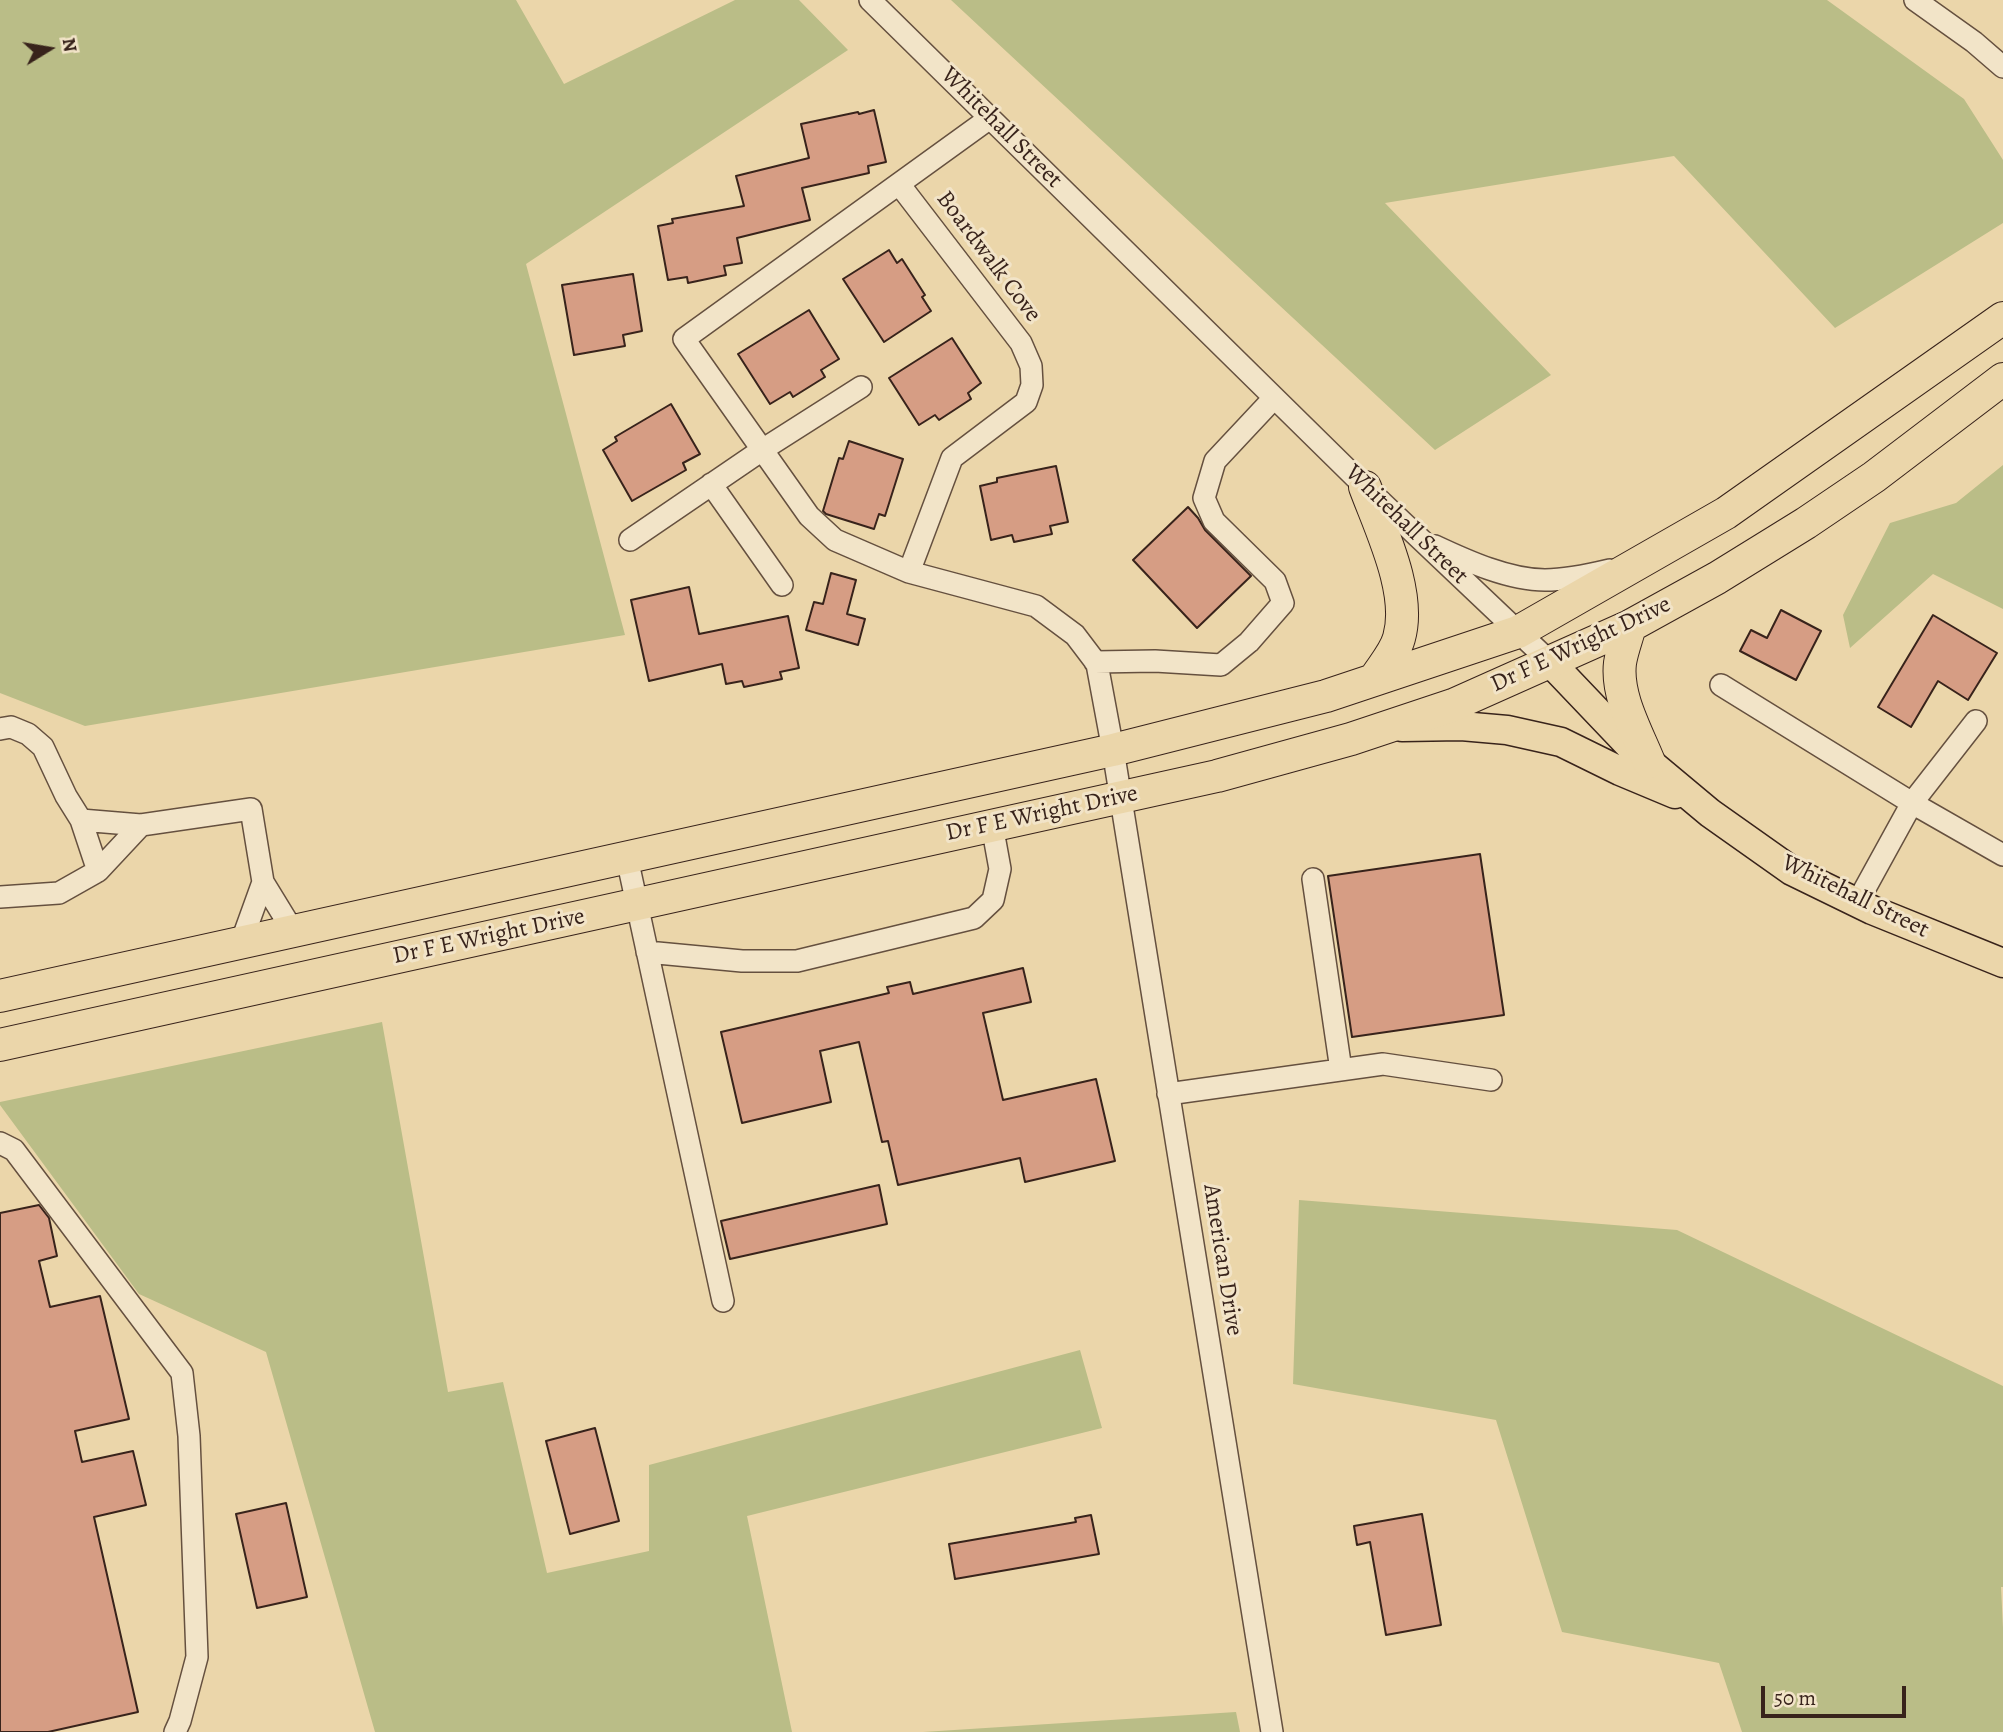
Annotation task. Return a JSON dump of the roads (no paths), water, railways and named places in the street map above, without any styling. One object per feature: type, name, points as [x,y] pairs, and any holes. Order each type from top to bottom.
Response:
[{"type":"highway","points":[[0,996],[1113,750],[1326,696],[1518,632],[1726,513],[2003,318]]},
{"type":"highway","name":"Dr F E Wright Drive","points":[[0,1045],[1217,776],[1351,739],[1453,705],[1630,626],[1717,578],[1874,477],[2003,379]]},
{"type":"highway","points":[[1365,487],[1393,565],[1402,603],[1402,626],[1398,642],[1374,680]]},
{"type":"highway","points":[[1630,626],[1620,662],[1620,684],[1649,762]]},
{"type":"highway","points":[[164,1009],[184,989],[271,969],[280,961],[292,930]]},
{"type":"main road","name":"Whitehall Street","points":[[1550,662],[1631,747],[1697,803],[1792,871],[1857,903],[2003,963]]},
{"type":"main road","points":[[1386,727],[1461,726],[1507,730],[1560,742],[1619,771],[1697,803]]},
{"type":"street","name":"Whitehall Street","points":[[870,0],[1365,487],[1550,662]]},
{"type":"street","points":[[1915,0],[1974,42],[2003,67]]},
{"type":"street","name":"Boardwalk Cove","points":[[990,118],[684,339],[809,516],[835,540],[909,572],[1036,606],[1075,635],[1097,664],[1120,797]]},
{"type":"street","name":"Boardwalk Cove","points":[[899,184],[1021,343],[1031,366],[1032,385],[1026,402],[952,458],[909,572]]},
{"type":"street","points":[[629,540],[861,387]]},
{"type":"street","points":[[1095,662],[1155,661],[1221,665],[1249,642],[1283,603],[1275,581],[1214,521],[1204,498],[1215,461],[1274,398]]},
{"type":"street","points":[[711,484],[782,585]]},
{"type":"street","points":[[1421,540],[1461,558],[1512,575],[1545,580],[1584,576],[1639,563]]},
{"type":"street","points":[[1721,685],[2003,856]]},
{"type":"street","points":[[1857,903],[1912,803],[1976,721]]},
{"type":"street","points":[[0,729],[11,727],[28,734],[43,747],[65,796],[81,820],[98,871]]},
{"type":"street","name":"American Drive","points":[[1120,797],[1272,1732]]},
{"type":"street","points":[[81,820],[141,825],[251,809],[263,882],[292,930]]},
{"type":"street","points":[[0,897],[59,893],[98,871],[141,825]]},
{"type":"street","points":[[648,952],[742,961],[797,961],[974,918],[993,900],[1000,869],[992,825]]},
{"type":"street","points":[[627,858],[723,1301]]},
{"type":"street","points":[[1313,879],[1341,1070]]},
{"type":"street","points":[[242,943],[263,882]]},
{"type":"street","points":[[1168,1094],[1383,1064],[1491,1080]]},
{"type":"street","points":[[0,1143],[14,1150],[182,1373],[189,1436],[197,1657],[175,1732]]}]
